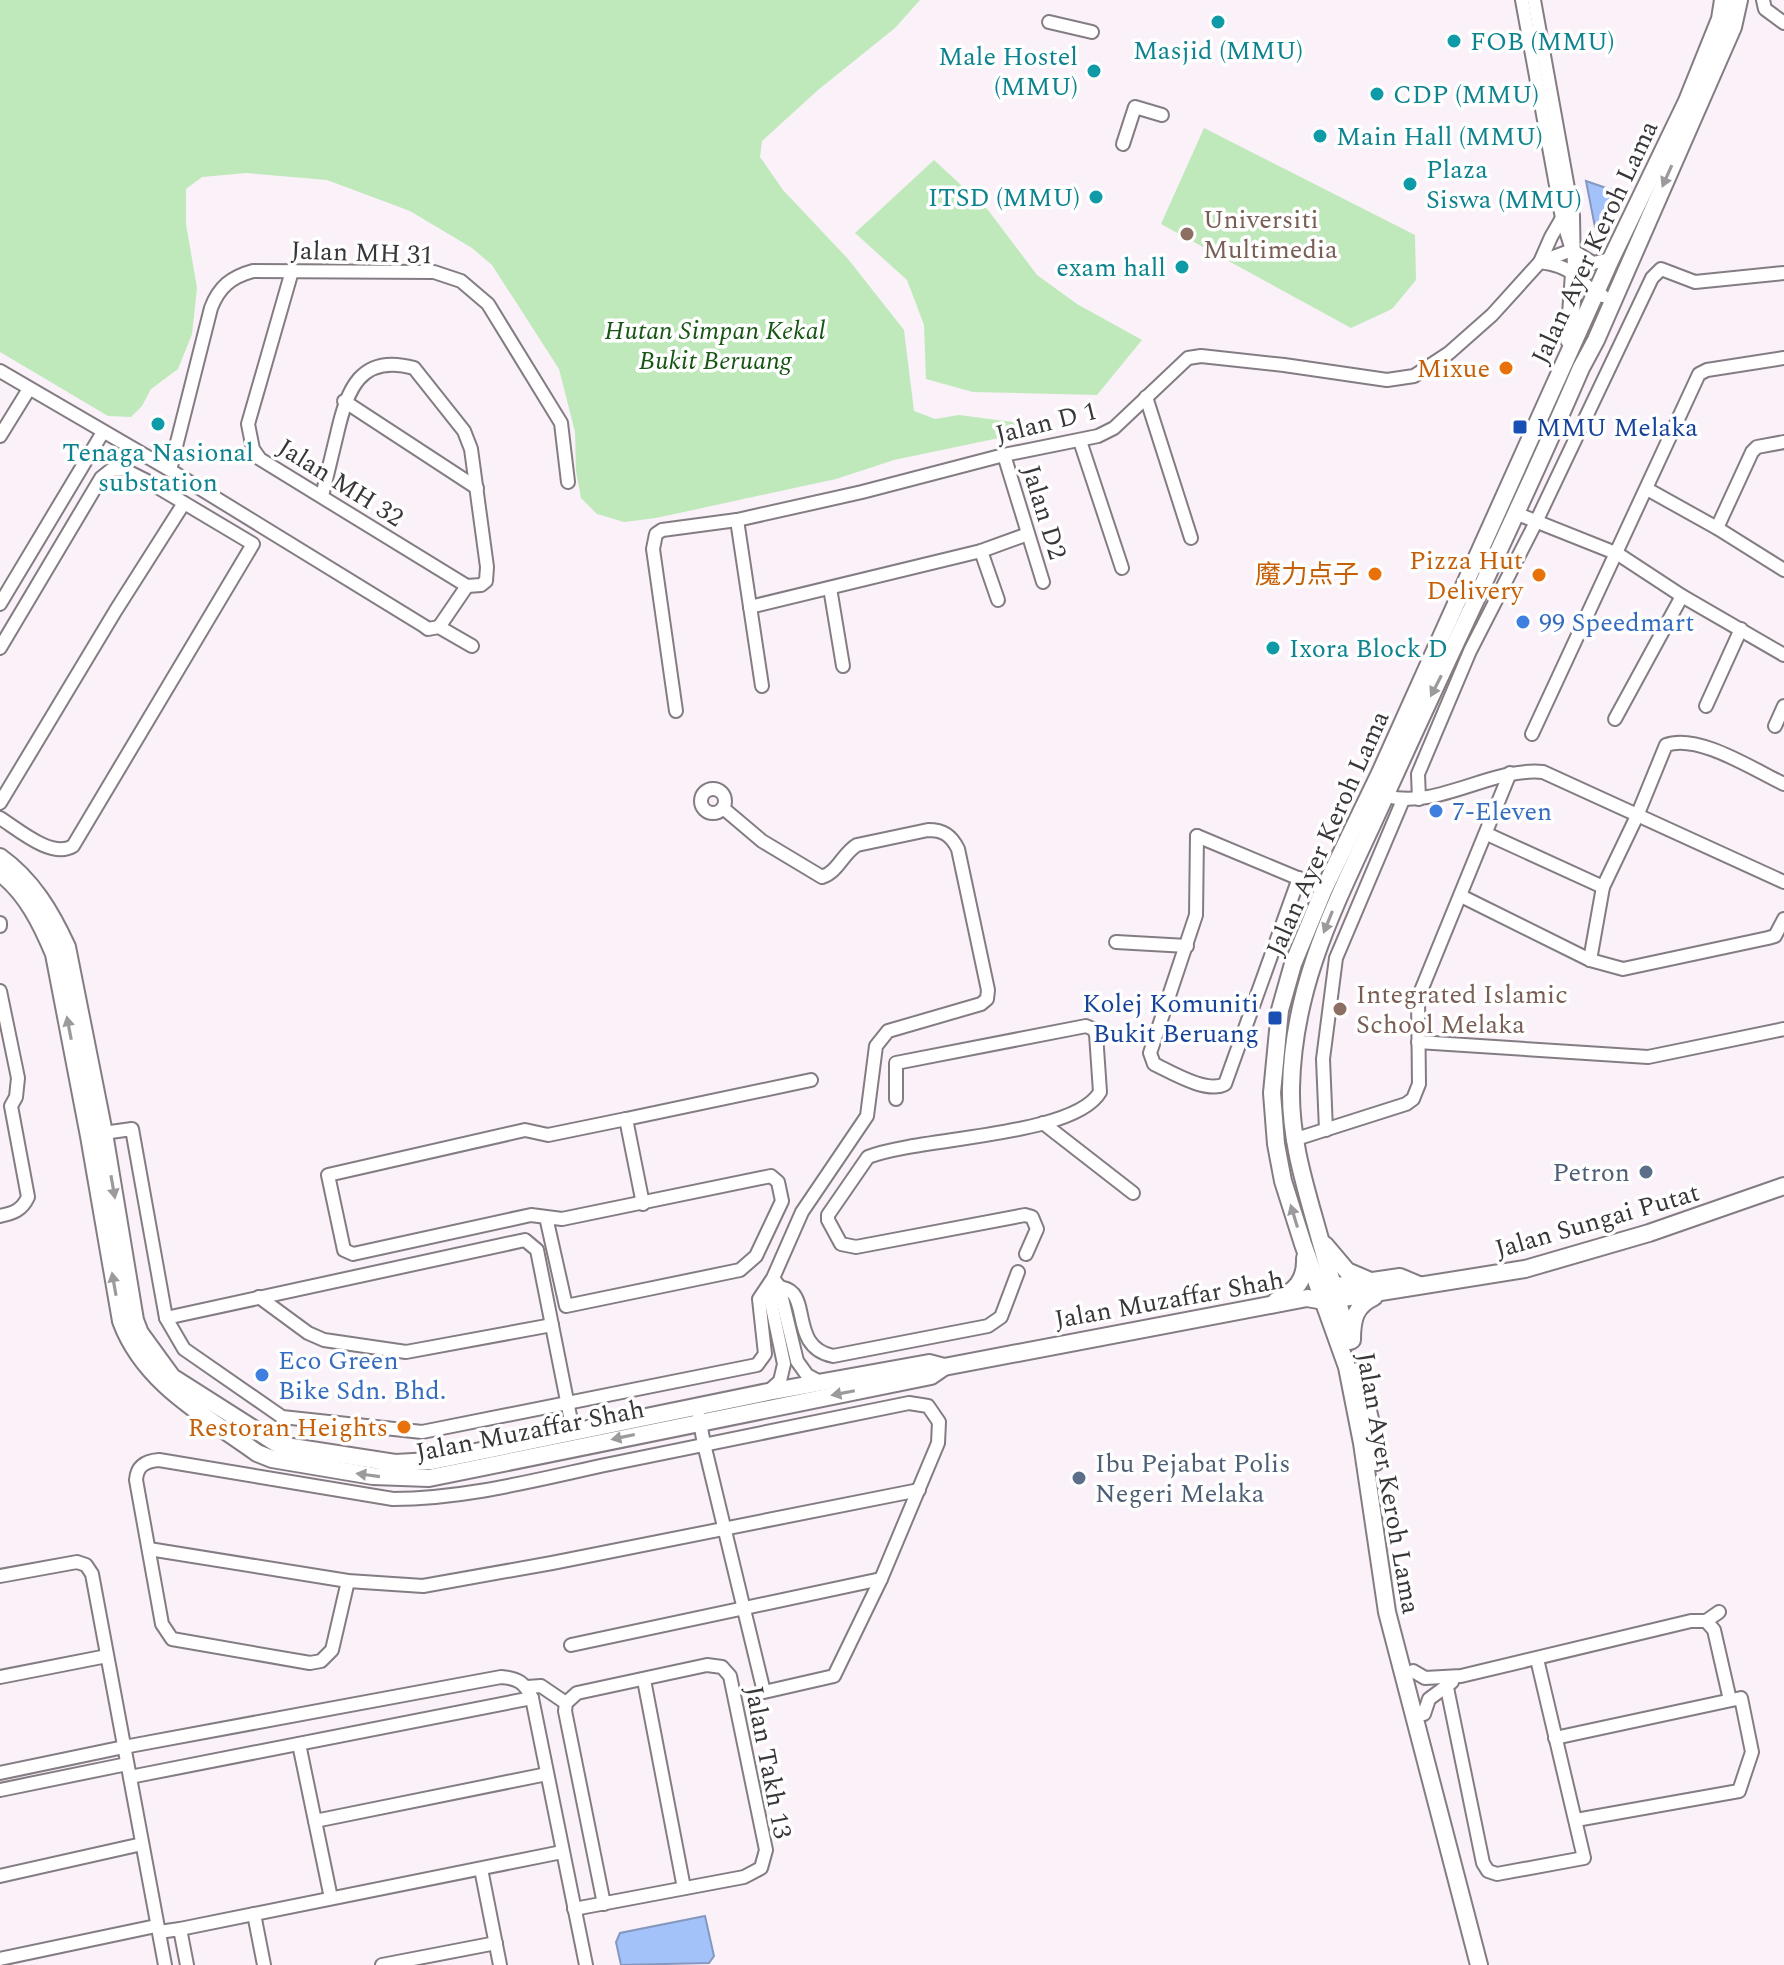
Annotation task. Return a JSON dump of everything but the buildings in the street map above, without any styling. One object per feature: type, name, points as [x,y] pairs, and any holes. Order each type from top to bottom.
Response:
[{"type":"main road","name":"Jalan Ayer Keroh Lama","points":[[1490,1965],[1413,1671],[1387,1552],[1370,1419],[1346,1347],[1303,1244],[1283,1181],[1272,1093],[1280,1010],[1293,964],[1324,889],[1380,773],[1611,259],[1687,101],[1720,19],[1723,0]]},
{"type":"main road","name":"Jalan Ayer Keroh Lama","points":[[1324,1295],[1318,1233],[1293,1140],[1291,1089],[1300,1002],[1311,963],[1617,291],[1733,27],[1739,0]]},
{"type":"main road","points":[[1568,354],[1574,274]]},
{"type":"main road","points":[[1477,557],[1490,541],[1502,517],[1515,513],[1511,493],[1524,462],[1523,451]]},
{"type":"main road","name":"Jalan Muzaffar Shah","points":[[0,857],[28,880],[67,947],[121,1321],[126,1334],[162,1385],[257,1453],[272,1459],[373,1476],[429,1478],[698,1414],[768,1392],[929,1363],[944,1367]]},
{"type":"main road","name":"Jalan Muzaffar Shah","points":[[0,873],[16,887],[44,930],[54,954],[140,1333],[172,1377],[279,1445],[395,1463],[432,1461],[573,1431],[931,1376],[944,1367],[1324,1295]]},
{"type":"main road","name":"Jalan Sungai Putat","points":[[1324,1295],[1385,1286],[1400,1277],[1419,1285],[1485,1277],[1567,1258],[1784,1186]]},
{"type":"main road","points":[[1318,1233],[1347,1271],[1385,1286],[1358,1308],[1346,1347]]},
{"type":"main road","points":[[1272,1304],[1290,1293],[1303,1279],[1303,1244]]},
{"type":"main road","points":[[1272,1304],[1302,1307],[1315,1312],[1346,1347]]},
{"type":"main road","name":"Jalan Ayer Keroh Lama","points":[[1346,1347],[1387,1612],[1479,1965]]},
{"type":"street","points":[[1522,0],[1562,218],[1572,250],[1577,256],[1593,263],[1611,259]]},
{"type":"street","points":[[1534,0],[1573,216],[1574,274]]},
{"type":"street","points":[[1763,0],[1765,9],[1784,23]]},
{"type":"street","points":[[1049,22],[1092,32]]},
{"type":"street","points":[[1123,144],[1135,107],[1162,115]]},
{"type":"street","points":[[1562,218],[1540,262],[1558,265],[1574,274],[1596,294],[1611,296],[1617,291]]},
{"type":"street","name":"Jalan D 1","points":[[676,711],[653,549],[656,534],[662,530],[737,520],[1004,455],[1080,441],[1114,428],[1182,361],[1195,357],[1284,365],[1387,380],[1414,376],[1440,360],[1492,315],[1540,262],[1572,250]]},
{"type":"street","points":[[1419,799],[1421,763],[1470,651],[1536,522],[1655,273],[1666,270],[1695,282],[1784,273]]},
{"type":"street","name":"Jalan MH 31","points":[[170,470],[215,296],[222,287],[241,274],[253,271],[434,272],[461,281],[488,304],[561,423],[568,482]]},
{"type":"street","name":"Jalan MH 32","points":[[292,271],[248,424],[248,436],[260,459],[467,586]]},
{"type":"street","points":[[1532,734],[1702,371],[1784,358]]},
{"type":"street","points":[[0,371],[170,470],[424,626],[439,627],[467,586],[481,585],[486,581],[487,567],[471,449],[464,431],[414,368],[384,364],[370,369],[358,379],[344,401],[322,496]]},
{"type":"street","points":[[0,436],[29,389]]},
{"type":"street","points":[[1146,397],[1191,538]]},
{"type":"street","points":[[344,401],[477,488]]},
{"type":"street","points":[[0,604],[103,432]]},
{"type":"street","points":[[1080,441],[1122,568]]},
{"type":"street","points":[[1717,528],[1752,452],[1757,447],[1784,442]]},
{"type":"street","name":"Jalan D2","points":[[1004,455],[1043,582]]},
{"type":"street","points":[[0,648],[105,473],[111,470],[123,469],[253,544],[73,846],[67,850],[53,849],[0,818]]},
{"type":"street","points":[[1647,489],[1784,570]]},
{"type":"street","points":[[0,803],[184,503]]},
{"type":"street","points":[[1515,513],[1618,554],[1682,596],[1782,648]]},
{"type":"street","points":[[737,520],[762,686]]},
{"type":"street","points":[[750,607],[981,551],[1028,534]]},
{"type":"street","points":[[981,551],[998,600]]},
{"type":"street","points":[[830,588],[843,666]]},
{"type":"street","points":[[1615,719],[1682,596]]},
{"type":"street","points":[[439,627],[472,646]]},
{"type":"street","points":[[1706,706],[1741,629]]},
{"type":"street","points":[[1775,726],[1784,706]]},
{"type":"street","points":[[1590,960],[1603,887],[1666,745],[1698,744],[1784,784]]},
{"type":"street","points":[[1386,796],[1403,800],[1419,799],[1510,773],[1543,772],[1784,882]]},
{"type":"street","points":[[1293,1140],[1406,1104],[1413,1099],[1419,1084],[1418,998],[1510,773]]},
{"type":"street","points":[[1326,1130],[1323,1059],[1336,958],[1403,800]]},
{"type":"street","points":[[96,1134],[132,1129],[166,1318],[184,1349],[282,1417],[422,1432],[757,1365],[765,1354],[758,1304],[774,1284],[800,1217],[867,1116],[876,1046],[880,1038],[888,1031],[981,1004],[987,999],[988,990],[958,849],[953,838],[939,830],[922,831],[857,845],[832,873],[822,877],[762,841],[723,808]]},
{"type":"street","points":[[1487,834],[1603,887]]},
{"type":"street","points":[[1299,878],[1225,1084],[1208,1087],[1154,1064],[1150,1057],[1196,915],[1200,840],[1255,851],[1299,878],[1324,889]]},
{"type":"street","points":[[1461,896],[1590,960],[1623,969],[1775,936],[1784,919]]},
{"type":"street","points":[[1116,942],[1187,946]]},
{"type":"street","points":[[0,991],[18,1078],[16,1097],[5,1108],[28,1197],[24,1206],[14,1213],[0,1216]]},
{"type":"street","points":[[896,1099],[896,1063],[1086,1026],[1093,1029],[1096,1034],[1100,1092],[1080,1111],[1043,1123],[875,1155],[863,1161],[828,1215],[841,1244],[865,1246],[1025,1215],[1032,1217],[1037,1229],[1026,1254]]},
{"type":"street","points":[[1418,1042],[1648,1057],[1784,1029]]},
{"type":"street","points":[[546,1217],[566,1306],[740,1270],[756,1256],[779,1207],[778,1182],[771,1176],[562,1219],[531,1215],[348,1253],[344,1250],[328,1175],[525,1130],[548,1135],[811,1080]]},
{"type":"street","points":[[626,1119],[643,1204]]},
{"type":"street","points":[[1043,1123],[1133,1193]]},
{"type":"street","points":[[831,1168],[851,1181]]},
{"type":"street","points":[[822,1180],[843,1192]]},
{"type":"street","points":[[779,1207],[800,1217]]},
{"type":"street","points":[[166,1318],[520,1239],[531,1242],[537,1250],[573,1431]]},
{"type":"street","points":[[774,1284],[795,1294],[809,1342],[833,1356],[988,1326],[1001,1317],[1018,1272]]},
{"type":"street","points":[[774,1284],[797,1361],[807,1375],[820,1382]]},
{"type":"street","points":[[768,1392],[780,1381],[784,1364],[774,1284]]},
{"type":"street","points":[[259,1297],[308,1333],[324,1340],[406,1352],[552,1325]]},
{"type":"street","points":[[348,1581],[332,1650],[328,1657],[310,1663],[172,1639],[162,1624],[136,1480],[137,1471],[142,1464],[159,1460],[393,1499],[424,1499],[544,1478],[704,1444],[909,1403],[920,1403],[935,1412],[940,1433],[938,1443],[881,1579],[834,1676],[764,1692],[704,1444],[698,1414]]},
{"type":"street","points":[[149,1549],[348,1581],[408,1586],[438,1584],[919,1490]]},
{"type":"street","points":[[0,1576],[77,1562],[86,1565],[92,1574],[165,1965]]},
{"type":"street","points":[[571,1645],[881,1579]]},
{"type":"street","points":[[1424,1714],[1429,1699],[1446,1682],[1461,1676],[1691,1621],[1706,1621],[1719,1612]]},
{"type":"street","points":[[1706,1621],[1714,1630],[1730,1700]]},
{"type":"street","points":[[0,1677],[107,1656]]},
{"type":"street","points":[[1446,1682],[1483,1863],[1488,1871],[1497,1874],[1584,1858],[1537,1659]]},
{"type":"street","name":"Jalan Takh 13","points":[[644,1680],[707,1665],[722,1667],[730,1676],[766,1850],[761,1868],[744,1877],[684,1888]]},
{"type":"street","points":[[1413,1671],[1425,1678],[1446,1682]]},
{"type":"street","points":[[0,1773],[501,1677],[520,1680],[529,1692],[586,1965]]},
{"type":"street","points":[[574,1909],[604,1904],[684,1888],[644,1680],[577,1693],[566,1703],[565,1711],[604,1904]]},
{"type":"street","points":[[0,1790],[299,1744],[529,1692],[541,1686],[566,1703]]},
{"type":"street","points":[[1555,1738],[1741,1698],[1752,1752],[1739,1791],[1576,1820]]},
{"type":"street","points":[[299,1744],[331,1898]]},
{"type":"street","points":[[315,1821],[547,1774]]},
{"type":"street","points":[[0,1876],[142,1844]]},
{"type":"street","points":[[0,1959],[158,1929],[180,1929],[562,1852]]},
{"type":"street","points":[[481,1869],[500,1965]]},
{"type":"street","points":[[254,1914],[264,1965]]},
{"type":"street","points":[[180,1929],[187,1965]]},
{"type":"street","points":[[382,1965],[421,1961],[496,1943]]},
{"type":"green space","name":"Hutan Simpan Kekal Bukit Beruang","points":[[0,0],[920,0],[895,28],[818,90],[762,141],[760,157],[783,190],[848,259],[904,330],[914,411],[935,419],[959,415],[1051,427],[894,460],[836,479],[656,518],[624,522],[597,514],[581,498],[576,471],[575,432],[559,369],[492,265],[472,248],[410,211],[327,180],[246,173],[202,177],[186,189],[186,224],[197,288],[192,334],[178,369],[151,389],[142,406],[131,417],[108,416],[0,352]]},
{"type":"green space","points":[[1204,128],[1415,235],[1416,280],[1392,309],[1351,328],[1161,224]]},
{"type":"green space","points":[[934,160],[988,210],[1037,275],[1077,304],[1142,340],[1097,395],[973,392],[926,379],[924,325],[907,280],[855,233]]},
{"type":"water","points":[[1586,181],[1621,193],[1605,232],[1595,227]]},
{"type":"water","points":[[705,1916],[714,1956],[709,1963],[621,1965],[616,1942],[620,1933]]},
{"type":"place","name":"Masjid (MMU)","points":[[1218,22]]},
{"type":"place","name":"FOB (MMU)","points":[[1454,41]]},
{"type":"place","name":"Male Hostel (MMU)","points":[[1094,71]]},
{"type":"place","name":"CDP (MMU)","points":[[1377,94]]},
{"type":"place","name":"Main Hall (MMU)","points":[[1320,136]]},
{"type":"place","name":"Plaza Siswa (MMU)","points":[[1410,184]]},
{"type":"place","name":"ITSD (MMU)","points":[[1096,197]]},
{"type":"place","name":"Universiti Multimedia","points":[[1187,234]]},
{"type":"place","name":"exam hall","points":[[1182,267]]},
{"type":"place","name":"Mixue","points":[[1506,368]]},
{"type":"place","name":"Tenaga Nasional substation","points":[[158,424]]},
{"type":"place","name":"MMU Melaka","points":[[1520,427]]},
{"type":"place","name":"魔力点子","points":[[1375,574]]},
{"type":"place","name":"Pizza Hut Delivery","points":[[1539,575]]},
{"type":"place","name":"99 Speedmart","points":[[1523,622]]},
{"type":"place","name":"Ixora Block D","points":[[1273,648]]},
{"type":"place","name":"7-Eleven","points":[[1436,811]]},
{"type":"place","name":"Integrated Islamic School Melaka","points":[[1340,1009]]},
{"type":"place","name":"Kolej Komuniti Bukit Beruang","points":[[1275,1018]]},
{"type":"place","name":"Petron","points":[[1646,1172]]},
{"type":"place","name":"Eco Green Bike Sdn. Bhd.","points":[[262,1375]]},
{"type":"place","name":"Restoran Heights","points":[[404,1427]]},
{"type":"place","name":"Ibu Pejabat Polis Negeri Melaka","points":[[1079,1478]]}]
